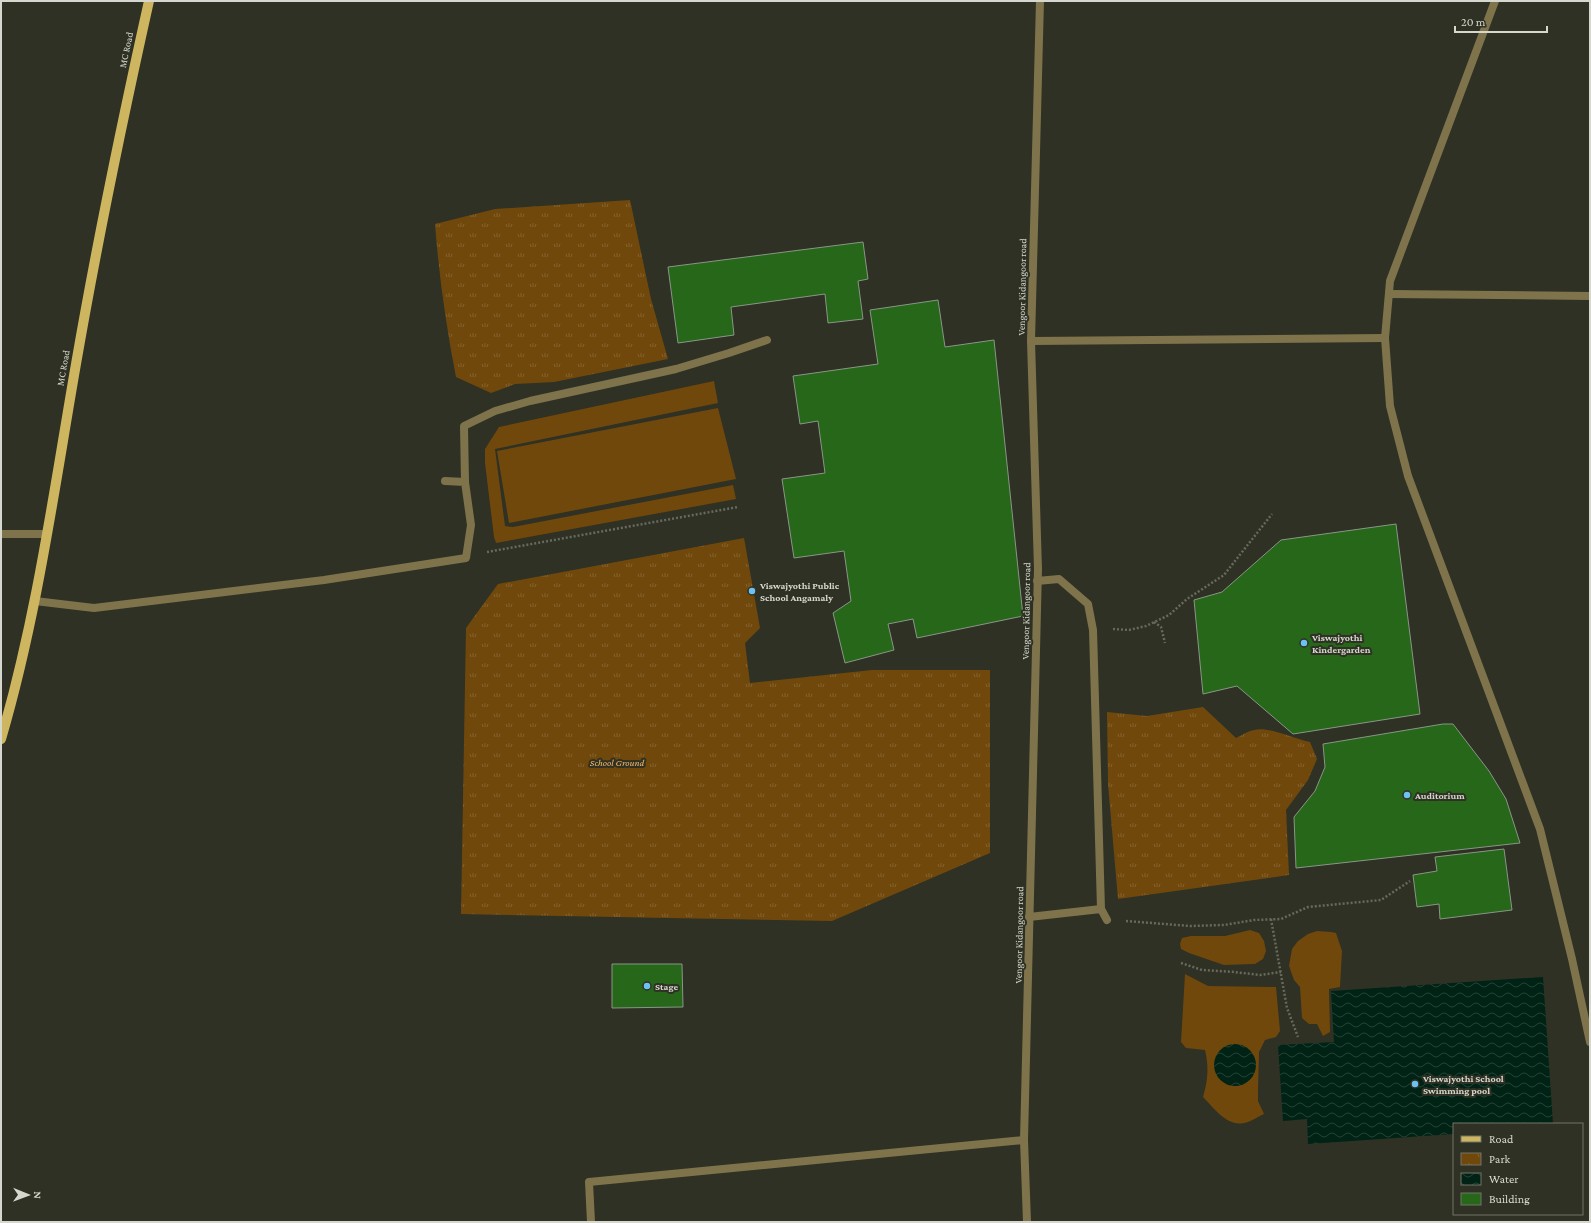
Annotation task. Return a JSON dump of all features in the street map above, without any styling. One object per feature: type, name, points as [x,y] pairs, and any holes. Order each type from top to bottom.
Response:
[{"type":"main road","name":"MC Road","points":[[1,739],[13,698],[35,601],[92,271],[148,1]]},
{"type":"street","name":"Vengoor Kidangoor road","points":[[1027,1222],[1024,1140],[1037,581],[1031,341],[1040,1]]},
{"type":"street","points":[[1495,1],[1390,281],[1385,338],[1390,406],[1408,476],[1540,829],[1572,959],[1590,1042]]},
{"type":"street","points":[[1389,294],[1590,296]]},
{"type":"street","points":[[1031,341],[1385,338]]},
{"type":"street","points":[[35,601],[94,608],[324,580],[466,558],[471,525],[464,482],[464,426],[495,411],[530,401],[676,369],[767,340]]},
{"type":"street","points":[[445,481],[464,482]]},
{"type":"street","points":[[1,534],[47,534]]},
{"type":"street","points":[[1037,581],[1059,578],[1088,604],[1093,630],[1101,909],[1107,920]]},
{"type":"street","points":[[1029,917],[1101,909]]},
{"type":"street","points":[[591,1222],[589,1182],[1024,1140]]},
{"type":"path","points":[[484,553],[738,507]]},
{"type":"path","points":[[1091,624],[1128,630],[1146,626],[1169,615],[1187,599],[1224,575],[1272,514]]},
{"type":"path","points":[[1154,622],[1162,627],[1165,642]]},
{"type":"path","points":[[1107,920],[1190,926],[1224,925],[1254,920],[1281,919],[1308,907],[1381,900],[1410,882]]},
{"type":"path","points":[[1271,919],[1287,1008],[1298,1038]]},
{"type":"path","points":[[1181,963],[1202,970],[1260,975],[1281,972]]},
{"type":"green space","points":[[630,200],[651,299],[668,359],[554,382],[515,384],[491,393],[456,377],[443,301],[435,224],[495,209]]},
{"type":"green space","points":[[714,381],[718,403],[495,449],[505,526],[513,527],[733,485],[736,499],[496,543],[485,463],[485,449],[499,427]]},
{"type":"green space","points":[[718,408],[736,479],[509,523],[497,451]]},
{"type":"green space","name":"School Ground","points":[[744,538],[760,628],[745,643],[750,683],[872,670],[990,670],[990,853],[832,921],[461,914],[466,628],[498,584]]},
{"type":"green space","points":[[1203,707],[1236,738],[1250,731],[1260,729],[1274,731],[1310,742],[1317,759],[1308,780],[1286,810],[1289,875],[1118,899],[1108,784],[1107,712],[1147,716]]},
{"type":"green space","points":[[1250,930],[1259,933],[1264,941],[1266,951],[1263,959],[1255,964],[1224,965],[1181,949],[1180,944],[1182,938],[1191,936],[1225,936]]},
{"type":"green space","points":[[1317,931],[1336,933],[1342,951],[1340,987],[1329,989],[1330,1032],[1323,1036],[1317,1024],[1309,1024],[1302,1018],[1300,987],[1294,980],[1289,966],[1292,949],[1298,941],[1308,934]]},
{"type":"green space","points":[[1185,974],[1208,986],[1276,987],[1280,1031],[1276,1037],[1265,1040],[1259,1052],[1258,1101],[1264,1114],[1252,1121],[1244,1123],[1232,1122],[1216,1111],[1203,1097],[1207,1074],[1205,1050],[1186,1048],[1181,1042]]},
{"type":"water","name":"Viswajyothi School Swimming pool","points":[[1543,977],[1553,1123],[1453,1123],[1453,1134],[1308,1144],[1307,1119],[1283,1121],[1278,1045],[1334,1042],[1331,991]]},
{"type":"water","points":[[1231,1044],[1239,1044],[1247,1047],[1253,1053],[1256,1065],[1253,1077],[1247,1083],[1239,1086],[1231,1086],[1223,1083],[1217,1077],[1214,1069],[1214,1061],[1217,1053],[1223,1047]]},
{"type":"building","points":[[863,242],[868,279],[858,281],[863,319],[828,323],[825,294],[731,307],[734,335],[678,343],[668,267]]},
{"type":"building","points":[[938,300],[945,347],[994,340],[1023,616],[917,638],[913,619],[888,624],[894,650],[845,663],[833,613],[851,601],[844,551],[794,558],[782,479],[825,473],[818,421],[800,424],[793,376],[878,364],[870,310]]},
{"type":"building","name":"Viswajyothi Kindergarden","points":[[1396,524],[1420,714],[1293,734],[1237,686],[1203,694],[1194,600],[1222,592],[1281,540]]},
{"type":"building","name":"Auditorium","points":[[1443,724],[1453,724],[1489,771],[1506,799],[1520,843],[1296,868],[1294,817],[1315,791],[1325,767],[1323,744]]},
{"type":"building","points":[[1504,849],[1512,910],[1440,919],[1439,904],[1417,907],[1413,875],[1437,871],[1435,857]]},
{"type":"building","name":"Stage","points":[[612,964],[682,964],[683,1007],[612,1008]]},
{"type":"place","name":"Viswajyothi Public School Angamaly","points":[[752,591]]},
{"type":"place","name":"Viswajyothi Kindergarden","points":[[1304,643]]},
{"type":"place","name":"Auditorium","points":[[1407,795]]},
{"type":"place","name":"Stage","points":[[647,986]]},
{"type":"place","name":"Viswajyothi School Swimming pool","points":[[1415,1084]]}]
